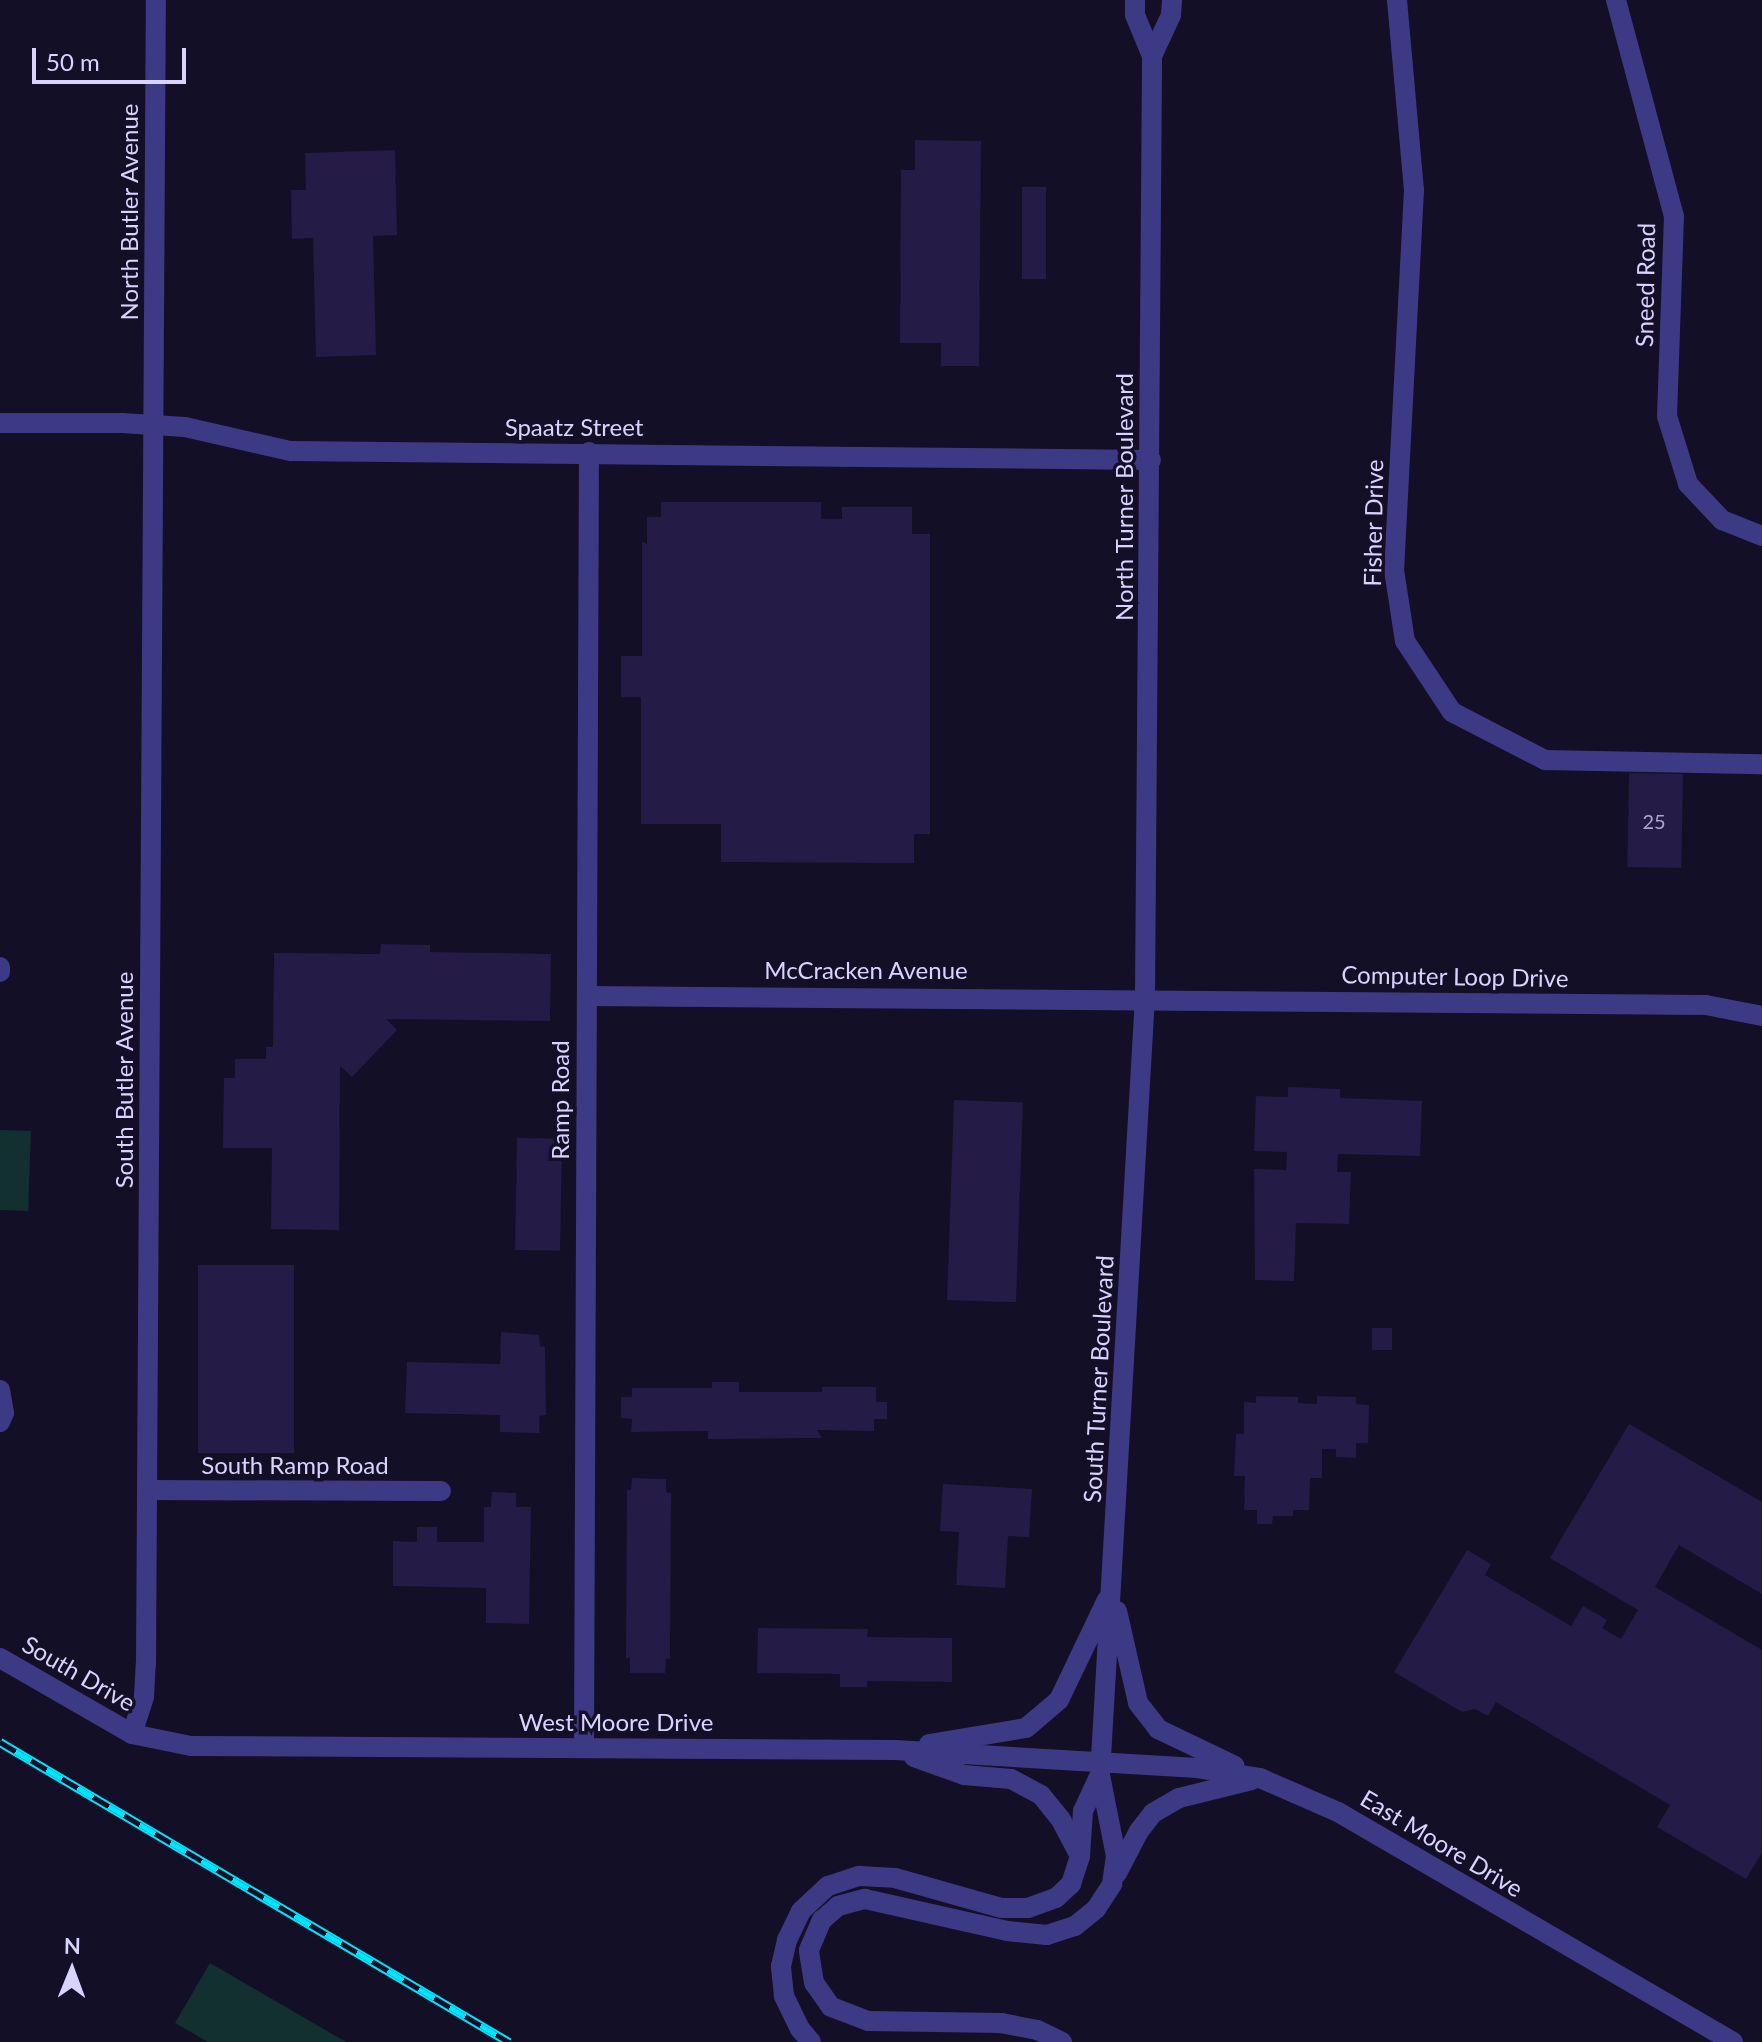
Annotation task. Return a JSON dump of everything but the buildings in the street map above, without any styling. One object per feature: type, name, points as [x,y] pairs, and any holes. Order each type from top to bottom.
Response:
[{"type":"street","name":"North Butler Avenue","points":[[154,424],[156,0]]},
{"type":"street","points":[[1135,0],[1135,15],[1152,56]]},
{"type":"street","name":"North Turner Boulevard","points":[[1145,998],[1152,56],[1171,15],[1172,0]]},
{"type":"street","name":"Fisher Drive","points":[[1397,0],[1414,190],[1394,570],[1405,641],[1452,712],[1545,760],[1762,764]]},
{"type":"street","name":"Sneed Road","points":[[1616,0],[1674,216],[1667,416],[1688,484],[1722,520],[1762,536]]},
{"type":"street","name":"Spaatz Street","points":[[0,423],[154,424],[185,427],[291,451],[1151,460]]},
{"type":"street","name":"South Butler Avenue","points":[[132,1734],[141,1712],[146,1681],[154,424]]},
{"type":"street","name":"Ramp Road","points":[[584,1748],[589,452]]},
{"type":"street","name":"McCracken Avenue","points":[[587,996],[1145,998]]},
{"type":"street","name":"Computer Loop Drive","points":[[1145,998],[1706,1005],[1729,1007],[1762,1016]]},
{"type":"street","name":"South Turner Boulevard","points":[[1100,1768],[1145,998]]},
{"type":"street","points":[[0,1390],[4,1413],[0,1422]]},
{"type":"street","name":"South Ramp Road","points":[[147,1490],[441,1491]]},
{"type":"street","points":[[895,1750],[1026,1728],[1059,1700],[1112,1589]]},
{"type":"street","points":[[1112,1589],[1138,1703],[1158,1729],[1260,1778]]},
{"type":"street","name":"South Drive","points":[[0,1658],[132,1734]]},
{"type":"street","name":"West Moore Drive","points":[[132,1734],[162,1743],[191,1746],[895,1750],[1100,1768]]},
{"type":"street","points":[[895,1750],[964,1775],[1011,1779],[1041,1795],[1061,1820],[1080,1856]]},
{"type":"street","points":[[811,2042],[800,2029],[784,1996],[781,1966],[787,1940],[801,1911],[828,1886],[859,1876],[895,1878],[1002,1908],[1028,1908],[1056,1898],[1071,1884],[1080,1856],[1083,1811],[1100,1768]]},
{"type":"street","points":[[1100,1768],[1116,1856],[1112,1884]]},
{"type":"street","name":"East Moore Drive","points":[[1100,1768],[1226,1771],[1260,1778],[1338,1812],[1733,2042]]},
{"type":"street","points":[[1062,2042],[1037,2030],[1002,2023],[868,2021],[831,2007],[814,1983],[809,1950],[822,1920],[838,1906],[865,1899],[1007,1931],[1047,1935],[1075,1926],[1096,1909],[1139,1831],[1153,1813],[1179,1798],[1260,1778]]},
{"type":"green space","points":[[0,1130],[31,1131],[28,1211],[0,1210]]},
{"type":"green space","points":[[210,1963],[346,2042],[208,2042],[175,2023]]},
{"type":"railway","points":[[0,1742],[509,2042]]}]
